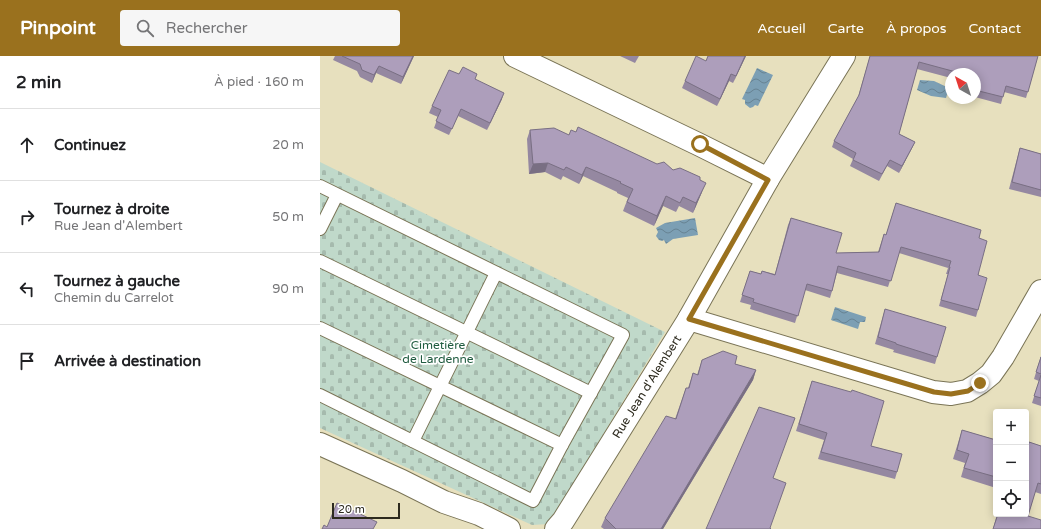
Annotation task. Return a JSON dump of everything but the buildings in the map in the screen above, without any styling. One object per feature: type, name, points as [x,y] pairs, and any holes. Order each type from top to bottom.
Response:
[{"type":"street","points":[[515,56],[700,144],[768,180]]},
{"type":"street","name":"Rue Jean d'Alembert","points":[[556,529],[563,521],[689,319],[768,180],[844,56]]},
{"type":"street","points":[[689,319],[934,392],[951,394],[968,391],[991,374],[1003,357],[1041,291]]},
{"type":"street","points":[[320,444],[402,481],[444,502],[479,514],[509,529]]},
{"type":"street","points":[[444,502],[480,529]]},
{"type":"lane","points":[[320,186],[623,334],[533,501],[320,395]]},
{"type":"lane","points":[[320,229],[337,195]]},
{"type":"lane","points":[[320,261],[591,393]]},
{"type":"lane","points":[[413,441],[496,273]]},
{"type":"lane","points":[[320,328],[562,445]]},
{"type":"green space","name":"Cimetière de Lardenne","points":[[320,162],[665,332],[549,524],[532,525],[320,428]]},
{"type":"water","points":[[757,68],[773,75],[758,106],[755,105],[750,108],[745,104],[745,100],[742,99]]},
{"type":"water","points":[[920,80],[934,81],[945,86],[945,98],[931,96],[917,90]]},
{"type":"water","points":[[695,218],[698,235],[673,239],[666,244],[664,240],[659,240],[656,236],[658,232],[656,228],[665,223]]},
{"type":"water","points":[[835,307],[866,317],[865,322],[860,322],[858,329],[831,320]]},
{"type":"route","points":[[700,144],[768,180],[689,319],[934,392],[951,394],[968,391],[980,383]]}]
